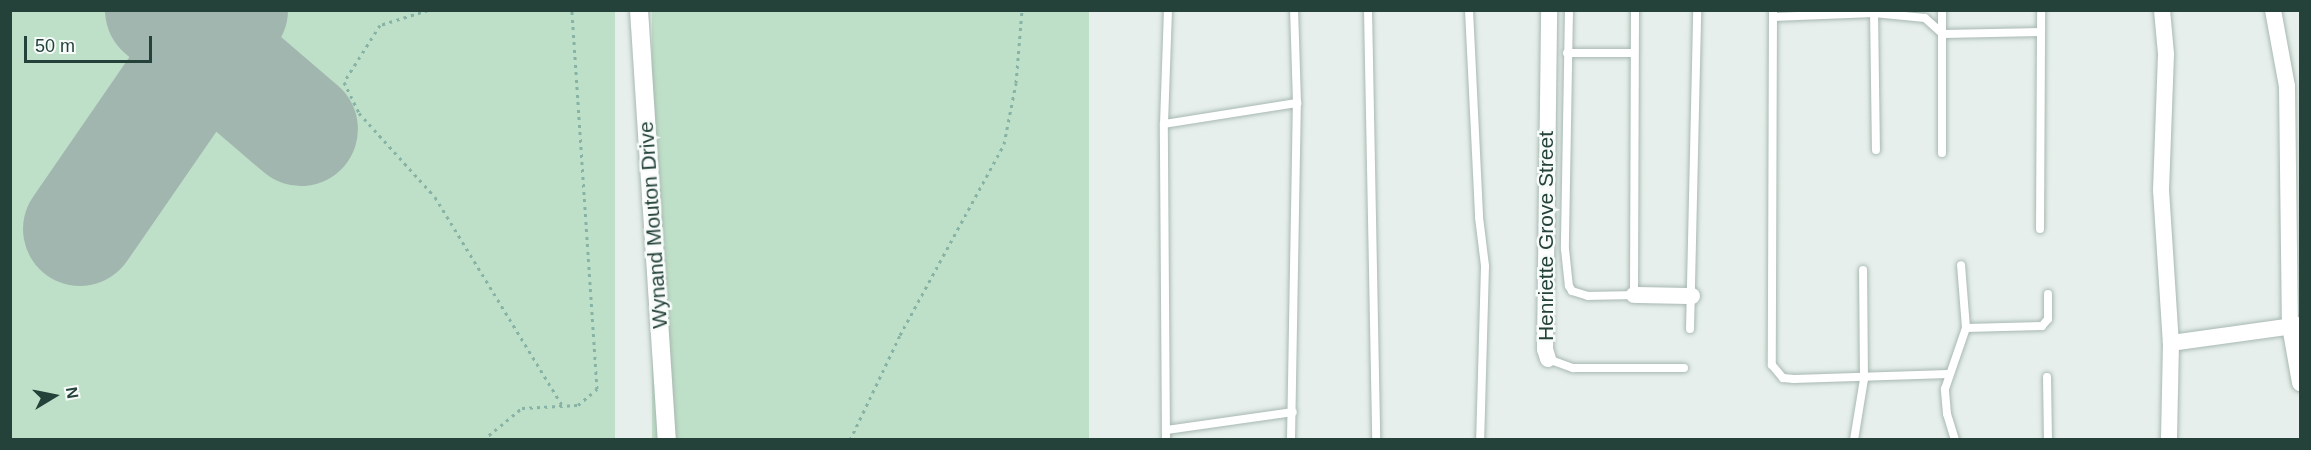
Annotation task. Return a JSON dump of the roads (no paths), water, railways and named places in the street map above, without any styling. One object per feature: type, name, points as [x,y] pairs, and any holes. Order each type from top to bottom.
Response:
[{"type":"street","name":"Wynand Mouton Drive","points":[[639,10],[667,440]]},
{"type":"street","name":"Henriette Grove Street","points":[[1548,359],[1545,349],[1549,10]]},
{"type":"street","points":[[2162,10],[2166,54],[2161,190],[2171,343],[2169,440]]},
{"type":"street","points":[[2273,10],[2288,97],[2295,326],[2301,383]]},
{"type":"street","points":[[1634,295],[1692,296]]},
{"type":"street","points":[[2171,343],[2295,326]]},
{"type":"lane","points":[[1168,10],[1164,124],[1167,435],[1293,412]]},
{"type":"lane","points":[[1291,440],[1297,103],[1294,10]]},
{"type":"lane","points":[[1368,10],[1376,440]]},
{"type":"lane","points":[[1469,10],[1479,217],[1485,266],[1480,440]]},
{"type":"lane","points":[[1569,10],[1565,249],[1569,286],[1572,291],[1588,296],[1634,295],[1635,10]]},
{"type":"lane","points":[[1690,329],[1697,10]]},
{"type":"lane","points":[[1942,10],[1942,153]]},
{"type":"lane","points":[[2040,229],[2042,10]]},
{"type":"lane","points":[[1874,12],[1876,150]]},
{"type":"lane","points":[[1948,374],[1864,379],[1784,378],[1772,365],[1773,14],[1874,12],[1925,18],[1943,34],[2042,32]]},
{"type":"lane","points":[[1567,53],[1634,53]]},
{"type":"lane","points":[[1164,124],[1297,103]]},
{"type":"lane","points":[[1955,440],[1947,414],[1948,374],[1962,349],[1966,328],[1961,265]]},
{"type":"lane","points":[[1854,440],[1864,379],[1863,270]]},
{"type":"lane","points":[[1966,328],[2042,326],[2048,319],[2048,294]]},
{"type":"lane","name":"Henriette Grove Street","points":[[1548,359],[1573,368],[1684,368]]},
{"type":"lane","points":[[2047,377],[2048,440]]}]
